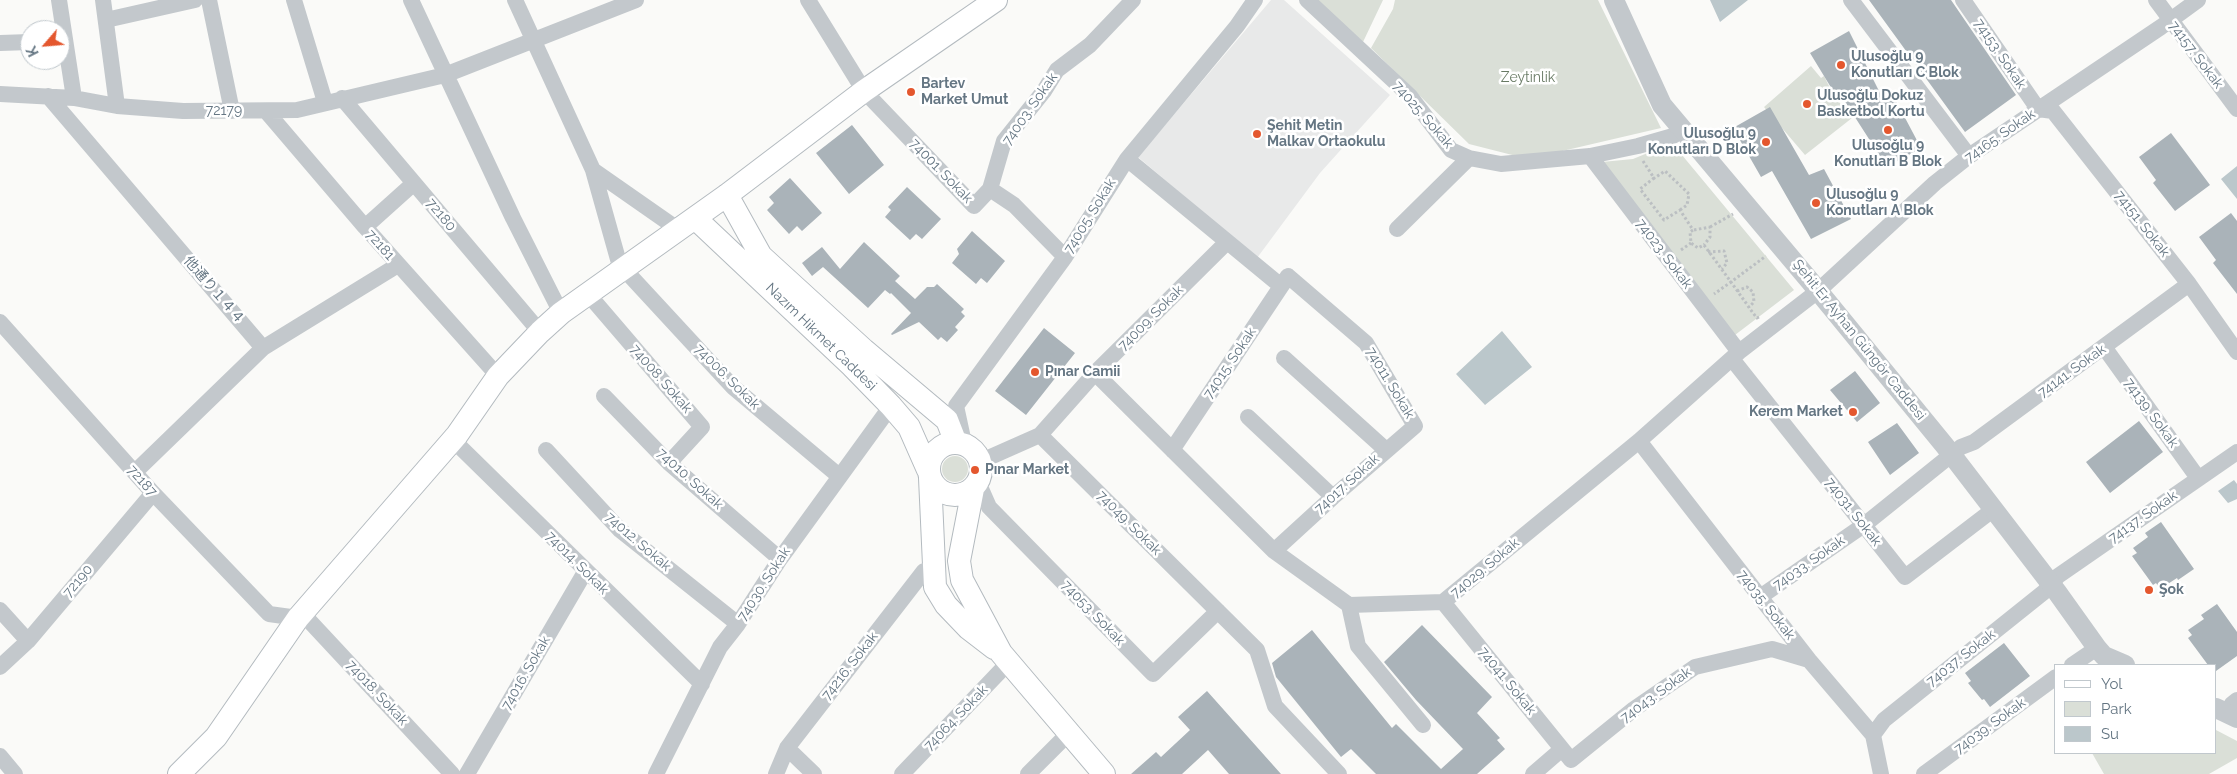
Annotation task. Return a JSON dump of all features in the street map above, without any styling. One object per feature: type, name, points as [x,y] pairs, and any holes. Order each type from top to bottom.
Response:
[{"type":"main road","points":[[179,774],[216,737],[300,615],[453,440],[498,376],[540,332],[561,313],[687,224],[864,91],[996,0]]},
{"type":"main road","name":"Nazım Hikmet Caddesi","points":[[726,195],[761,256],[864,350],[947,420],[970,464],[959,561],[962,580],[1005,657]]},
{"type":"main road","name":"Nazım Hikmet Caddesi","points":[[687,224],[852,366],[909,427],[929,474],[935,587],[946,605],[968,628],[1005,657],[1104,774]]},
{"type":"main road","points":[[940,447],[970,464],[957,496],[941,492],[929,474],[934,454],[940,447]]},
{"type":"street","points":[[60,0],[61,20]]},
{"type":"street","points":[[103,0],[117,106]]},
{"type":"street","points":[[106,20],[195,0]]},
{"type":"street","points":[[209,0],[232,111]]},
{"type":"street","points":[[294,0],[325,102]]},
{"type":"street","points":[[411,0],[445,75],[561,313]]},
{"type":"street","points":[[515,0],[593,170],[622,269]]},
{"type":"street","name":"72179","points":[[0,94],[74,98],[117,106],[183,111],[296,110],[445,75],[636,0]]},
{"type":"street","points":[[808,0],[864,91]]},
{"type":"street","name":"74003. Sokak","points":[[990,189],[1004,141],[1044,91],[1057,70],[1090,45],[1133,0]]},
{"type":"street","name":"74005. Sokak","points":[[970,464],[956,406],[1065,257],[1127,159],[1232,32],[1255,0]]},
{"type":"street","name":"74025. Sokak","points":[[1307,0],[1410,96],[1451,150],[1469,158],[1501,164],[1590,156],[1638,146],[1673,136],[1683,130]]},
{"type":"street","name":"Şehit Er Ayhan Güngör Caddesi","points":[[1614,0],[1662,104],[1952,454],[2052,584],[2096,648],[2104,656],[2123,664]]},
{"type":"street","points":[[1851,0],[1969,156]]},
{"type":"street","name":"74153. Sokak","points":[[1963,0],[2038,109]]},
{"type":"street","name":"74157. Sokak","points":[[2156,0],[2237,109]]},
{"type":"street","name":"74165. Sokak","points":[[1818,291],[1935,184],[1969,156],[2170,21],[2198,0]]},
{"type":"street","points":[[0,40],[20,41]]},
{"type":"street","points":[[69,70],[74,98]]},
{"type":"street","name":"74001. Sokak","points":[[864,91],[974,206],[990,189],[1014,205],[1065,257]]},
{"type":"street","name":"他通り１４４","points":[[48,96],[263,348]]},
{"type":"street","name":"72180","points":[[342,98],[540,332]]},
{"type":"street","name":"74151. Sokak","points":[[2038,109],[2053,111],[2189,284],[2237,352]]},
{"type":"street","name":"72181","points":[[266,111],[398,265],[498,376]]},
{"type":"street","name":"74023. Sokak","points":[[1590,156],[1735,356]]},
{"type":"street","points":[[1396,229],[1469,158]]},
{"type":"street","name":"74011. Sokak","points":[[1127,159],[1227,242],[1284,281],[1366,343],[1415,426],[1386,450]]},
{"type":"street","points":[[593,170],[687,224]]},
{"type":"street","points":[[365,227],[414,183]]},
{"type":"street","name":"74009. Sokak","points":[[970,464],[1040,434],[1095,373],[1227,242]]},
{"type":"street","points":[[135,472],[263,348],[398,265]]},
{"type":"street","name":"74006. Sokak","points":[[622,269],[734,388],[839,476]]},
{"type":"street","name":"74015. Sokak","points":[[1172,450],[1284,281]]},
{"type":"street","name":"74141. Sokak","points":[[1952,454],[1974,442],[2189,284]]},
{"type":"street","name":"74029. Sokak","points":[[1349,605],[1444,602],[1639,440],[1735,356],[1818,291]]},
{"type":"street","name":"74008. Sokak","points":[[588,294],[702,427],[669,463]]},
{"type":"street","name":"72187","points":[[0,322],[152,492],[269,614],[300,615]]},
{"type":"street","name":"74139. Sokak","points":[[2104,347],[2198,478]]},
{"type":"street","name":"74031. Sokak","points":[[1735,356],[1905,577],[1994,509]]},
{"type":"street","name":"74017. Sokak","points":[[1274,551],[1386,450],[1284,358]]},
{"type":"street","points":[[1095,373],[1274,551],[1349,605],[1358,646],[1423,725]]},
{"type":"street","name":"74010. Sokak","points":[[604,396],[669,463],[780,559]]},
{"type":"street","name":"74030. Sokak","points":[[656,774],[720,647],[738,624],[780,559],[891,406]]},
{"type":"street","points":[[1248,417],[1333,497]]},
{"type":"street","name":"74049. Sokak","points":[[1040,434],[1257,650],[1275,706],[1339,774]]},
{"type":"street","name":"74014. Sokak","points":[[453,440],[585,572],[702,684]]},
{"type":"street","name":"74035. Sokak","points":[[1639,440],[1809,660],[1873,735],[1881,774]]},
{"type":"street","name":"74012. Sokak","points":[[546,450],[620,530],[738,624]]},
{"type":"street","name":"74137. Sokak","points":[[2052,584],[2058,576],[2237,452]]},
{"type":"street","name":"74033. Sokak","points":[[1760,597],[1864,525],[1952,454]]},
{"type":"street","name":"74053. Sokak","points":[[970,464],[989,507],[1153,674],[1218,611]]},
{"type":"street","name":"72190","points":[[0,667],[28,641],[152,492]]},
{"type":"street","name":"74216. Sokak","points":[[776,774],[787,748],[924,571],[934,569]]},
{"type":"street","name":"74016. Sokak","points":[[467,774],[585,572]]},
{"type":"street","name":"74037. Sokak","points":[[1873,735],[1884,720],[2052,584]]},
{"type":"street","name":"74041. Sokak","points":[[1444,602],[1567,754]]},
{"type":"street","points":[[0,610],[28,641]]},
{"type":"street","name":"74018. Sokak","points":[[300,615],[452,774]]},
{"type":"street","points":[[2073,664],[2096,648]]},
{"type":"street","name":"74043. Sokak","points":[[1533,774],[1567,754],[1694,667],[1772,649],[1809,660]]},
{"type":"street","name":"74064. Sokak","points":[[902,774],[1005,657]]},
{"type":"street","name":"74039. Sokak","points":[[1924,774],[2054,679]]},
{"type":"street","points":[[1028,774],[1070,732]]},
{"type":"street","points":[[787,748],[814,774]]},
{"type":"street","points":[[0,756],[15,774]]},
{"type":"path","points":[[1638,146],[1642,159],[1654,178],[1652,179]]},
{"type":"path","points":[[1665,171],[1689,194],[1687,205],[1680,210],[1664,220],[1640,189],[1665,171]]},
{"type":"path","points":[[1680,210],[1693,230]]},
{"type":"path","points":[[1710,228],[1710,237],[1704,246],[1698,248],[1690,243],[1690,232],[1710,228],[1736,212]]},
{"type":"path","points":[[1704,246],[1758,318],[1765,312]]},
{"type":"path","points":[[1708,252],[1724,251],[1727,262],[1722,269]]},
{"type":"path","points":[[1731,282],[1770,253]]},
{"type":"path","points":[[1737,291],[1747,287],[1753,292],[1754,302],[1749,307]]},
{"type":"shaded area","name":"Şehit Metin Malkav Ortaokulu","points":[[1271,0],[1284,0],[1390,95],[1320,173],[1257,258],[1138,157]]},
{"type":"green space","points":[[1316,0],[1383,0],[1363,42]]},
{"type":"green space","name":"Zeytinlik","points":[[1395,0],[1598,0],[1661,128],[1528,159],[1469,144],[1371,48],[1393,9]]},
{"type":"green space","points":[[1811,66],[1821,78],[1824,76],[1833,94],[1852,118],[1805,155],[1764,107]]},
{"type":"green space","points":[[1672,143],[1794,290],[1735,335],[1602,162],[1633,159]]},
{"type":"green space","points":[[955,456],[964,460],[968,469],[964,478],[955,482],[946,478],[942,469],[946,460]]},
{"type":"green space","points":[[2217,731],[2237,741],[2237,758],[2209,774],[2104,774],[2093,754],[2217,754]]},
{"type":"water","points":[[1710,0],[1748,0],[1720,22]]},
{"type":"water","points":[[2237,166],[2237,199],[2221,179]]},
{"type":"water","points":[[1502,331],[1532,367],[1485,405],[1456,374]]},
{"type":"water","points":[[2234,480],[2237,484],[2237,499],[2228,503],[2218,491]]},
{"type":"building","points":[[1869,0],[1951,0],[2016,95],[1965,132]]},
{"type":"building","points":[[1849,31],[1884,101],[1894,97],[1921,148],[1887,167],[1842,97],[1838,99],[1810,53]]},
{"type":"building","points":[[1770,107],[1809,175],[1824,169],[1851,219],[1811,239],[1772,171],[1761,177],[1733,128]]},
{"type":"building","points":[[852,125],[884,165],[849,194],[816,153]]},
{"type":"building","points":[[2171,133],[2210,185],[2175,211],[2153,183],[2156,180],[2139,157]]},
{"type":"building","points":[[790,178],[822,213],[802,231],[797,226],[789,234],[767,210],[774,203],[769,197]]},
{"type":"building","points":[[907,187],[941,219],[922,239],[916,234],[910,240],[885,217],[891,210],[888,207]]},
{"type":"building","points":[[2231,213],[2237,221],[2237,294],[2213,263],[2216,260],[2199,237]]},
{"type":"building","points":[[972,231],[1005,261],[987,283],[981,278],[976,284],[952,263],[959,254],[957,249]]},
{"type":"building","points":[[864,242],[900,276],[895,281],[915,299],[927,287],[934,287],[937,284],[964,309],[961,312],[965,316],[955,327],[958,330],[947,342],[941,337],[938,340],[919,322],[892,335],[911,313],[891,293],[885,290],[868,308],[823,267],[812,276],[802,263],[822,247],[840,269]]},
{"type":"building","name":"Pınar Camii","points":[[1044,328],[1075,353],[1026,415],[995,391]]},
{"type":"building","points":[[1855,371],[1880,403],[1857,422],[1830,390]]},
{"type":"building","points":[[2139,421],[2163,452],[2110,493],[2086,462]]},
{"type":"building","points":[[1897,423],[1919,453],[1890,475],[1868,442]]},
{"type":"building","points":[[2161,522],[2194,569],[2160,589],[2156,583],[2153,585],[2132,556],[2137,553],[2133,548],[2148,537],[2145,533]]},
{"type":"building","points":[[2217,604],[2237,632],[2237,656],[2217,670],[2217,664],[2207,664],[2188,638],[2192,635],[2188,630],[2204,619],[2201,615]]},
{"type":"building","points":[[1422,625],[1492,697],[1477,713],[1500,738],[1497,740],[1505,749],[1477,774],[1376,774],[1351,749],[1341,757],[1276,677],[1272,663],[1312,630],[1392,728],[1396,724],[1441,769],[1463,749],[1416,700],[1384,662]]},
{"type":"building","points":[[2004,643],[2030,676],[1990,707],[1968,683],[1971,681],[1965,673]]},
{"type":"building","points":[[1207,691],[1281,774],[1229,774],[1208,750],[1182,774],[1131,774],[1156,752],[1161,757],[1190,730],[1178,717]]},
{"type":"place","name":"Ulusoğlu 9 Konutları C Blok","points":[[1841,65]]},
{"type":"place","name":"Bartev Market Umut","points":[[911,92]]},
{"type":"place","name":"Ulusoğlu Dokuz Basketbol Kortu","points":[[1807,104]]},
{"type":"place","name":"Ulusoğlu 9 Konutları B Blok","points":[[1888,130]]},
{"type":"place","name":"Şehit Metin Malkav Ortaokulu","points":[[1257,134]]},
{"type":"place","name":"Ulusoğlu 9 Konutları D Blok","points":[[1766,142]]},
{"type":"place","name":"Ulusoğlu 9 Konutları A Blok","points":[[1816,203]]},
{"type":"place","name":"Pınar Camii","points":[[1035,372]]},
{"type":"place","name":"Kerem Market","points":[[1853,412]]},
{"type":"place","name":"Pınar Market","points":[[975,470]]},
{"type":"place","name":"Şok","points":[[2149,590]]}]
